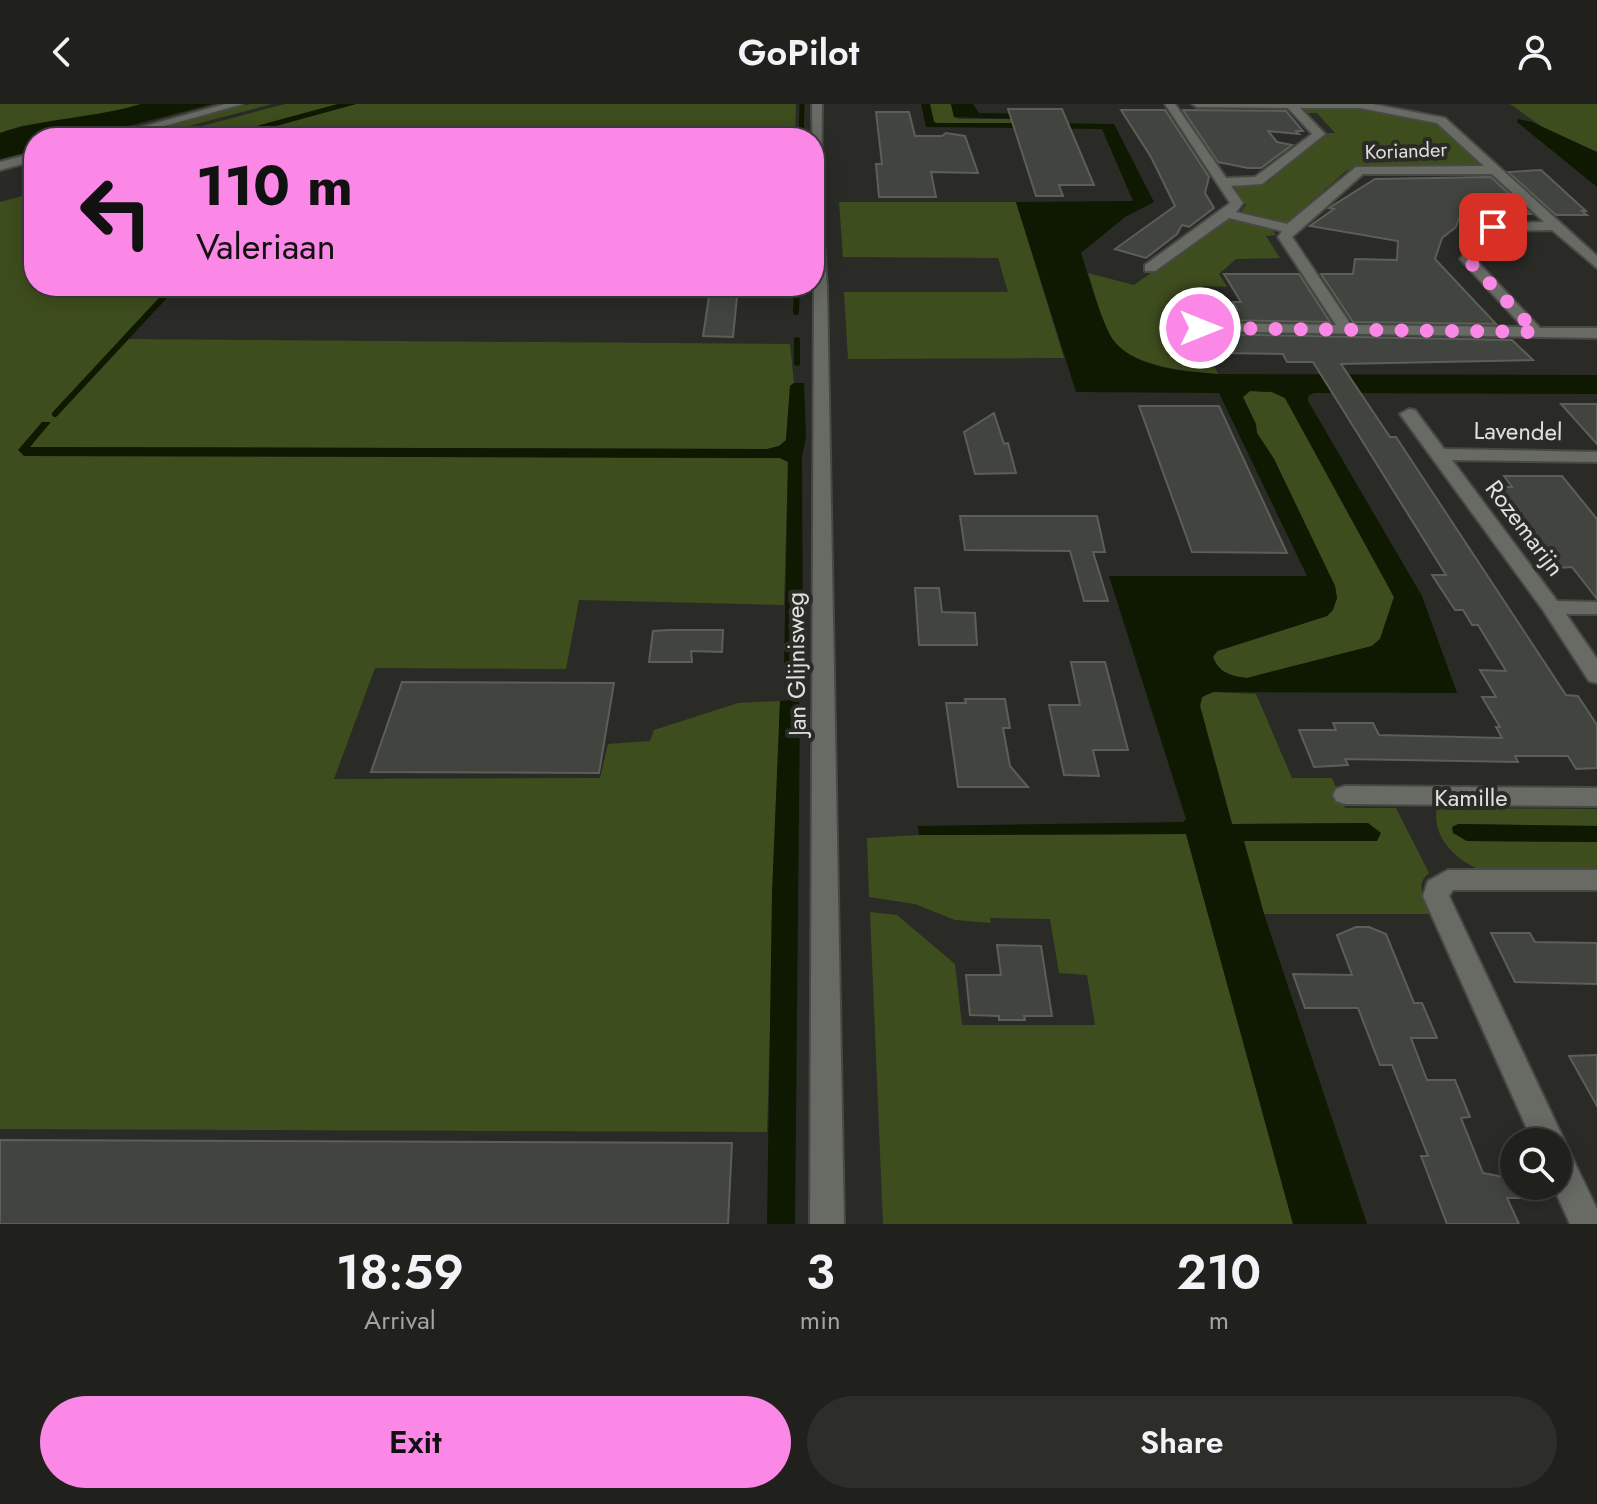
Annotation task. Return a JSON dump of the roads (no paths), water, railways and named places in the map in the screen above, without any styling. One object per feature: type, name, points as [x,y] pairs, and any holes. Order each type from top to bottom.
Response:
[{"type":"street","points":[[146,128],[238,104]]},
{"type":"street","name":"Jan Glijnisweg","points":[[817,104],[817,128]]},
{"type":"street","points":[[1150,268],[1227,214],[1237,203],[1170,104]]},
{"type":"street","points":[[1197,104],[1360,105],[1441,120],[1597,264]]},
{"type":"street","points":[[1432,104],[1443,115],[1441,120]]},
{"type":"street","points":[[1224,182],[1258,181],[1319,134],[1291,105]]},
{"type":"street","points":[[0,166],[24,160]]},
{"type":"street","name":"Koriander","points":[[1290,229],[1360,170],[1496,170]]},
{"type":"street","points":[[1227,214],[1290,229],[1285,237],[1346,329]]},
{"type":"street","points":[[1536,332],[1467,259],[1493,227],[1555,226]]},
{"type":"street","name":"Jan Glijnisweg","points":[[820,296],[827,1224]]},
{"type":"street","points":[[1200,328],[1597,333]]},
{"type":"street","name":"Rozemarijn","points":[[1409,414],[1551,607],[1597,676]]},
{"type":"street","name":"Lavendel","points":[[1437,454],[1588,456]]},
{"type":"street","points":[[1588,456],[1597,478]]},
{"type":"street","points":[[1551,607],[1597,608]]},
{"type":"street","name":"Kamille","points":[[1345,795],[1597,797]]},
{"type":"street","points":[[1543,1128],[1436,896],[1437,888],[1448,880],[1597,880]]},
{"type":"street","points":[[1572,1191],[1587,1224]]},
{"type":"waterway","points":[[801,128],[802,104]]},
{"type":"waterway","points":[[55,414],[165,296]]},
{"type":"waterway","points":[[796,312],[797,296]]},
{"type":"waterway","points":[[797,340],[797,363]]}]
